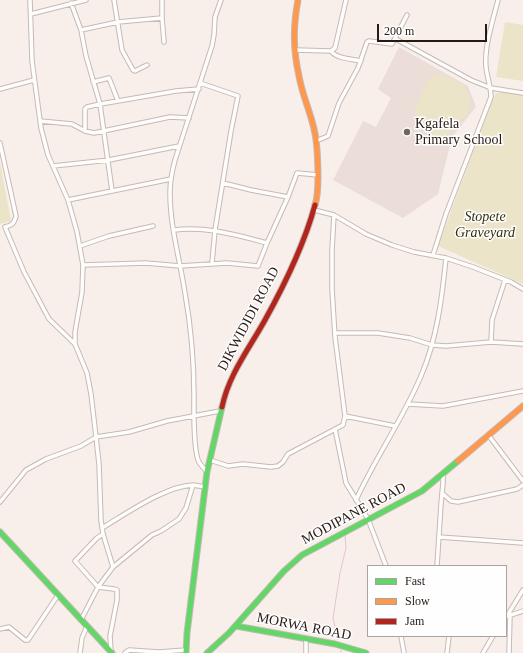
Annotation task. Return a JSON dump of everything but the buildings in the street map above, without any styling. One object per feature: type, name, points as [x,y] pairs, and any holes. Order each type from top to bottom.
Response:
[{"type":"main road","name":"DIKWIDIDI ROAD","points":[[186,651],[207,472],[220,411],[229,381],[268,315],[292,264],[314,210],[318,191],[316,141],[312,120],[299,78],[295,50],[294,23],[298,0]]},
{"type":"main road","name":"MODIPANE ROAD","points":[[207,653],[236,626],[289,564],[312,548],[417,495],[443,475],[523,406]]},
{"type":"main road","points":[[0,532],[111,652]]},
{"type":"main road","name":"MORWA ROAD","points":[[236,626],[306,639],[347,650],[366,653]]},
{"type":"street","points":[[30,0],[32,61],[44,142],[68,200],[80,246],[83,265],[82,292],[74,344]]},
{"type":"street","points":[[31,14],[86,0]]},
{"type":"street","points":[[114,0],[122,50],[133,70],[135,71],[148,65]]},
{"type":"street","points":[[162,0],[164,42]]},
{"type":"street","points":[[207,472],[198,460],[196,452],[193,358],[186,299],[174,230],[170,193],[174,160],[199,89],[212,46],[214,35],[214,17],[221,0]]},
{"type":"street","points":[[331,51],[336,47],[346,0]]},
{"type":"street","points":[[433,255],[446,214],[490,101],[491,88],[486,67],[486,54],[498,0]]},
{"type":"street","points":[[71,3],[81,30],[93,82],[100,104],[112,192]]},
{"type":"street","points":[[316,141],[328,137],[339,104],[361,61],[368,41],[392,44],[396,39],[407,15]]},
{"type":"street","points":[[81,30],[118,22],[162,18]]},
{"type":"street","points":[[396,39],[471,80],[491,88],[523,93]]},
{"type":"street","points":[[295,50],[331,51],[340,57],[361,61]]},
{"type":"street","points":[[93,82],[110,78],[118,101]]},
{"type":"street","points":[[0,89],[34,80]]},
{"type":"street","points":[[200,83],[238,96],[215,230],[212,263]]},
{"type":"street","points":[[84,132],[85,109],[87,107],[176,91],[199,89]]},
{"type":"street","points":[[40,121],[72,124],[84,132],[94,133],[170,117],[189,118]]},
{"type":"street","points":[[0,143],[16,216],[15,223],[0,228]]},
{"type":"street","points":[[53,166],[108,160],[179,146]]},
{"type":"street","points":[[83,265],[146,263],[180,266],[212,263],[258,266],[297,173],[318,175]]},
{"type":"street","points":[[68,200],[171,179]]},
{"type":"street","points":[[223,183],[288,197]]},
{"type":"street","points":[[314,210],[334,216],[381,241],[414,252],[446,258],[474,267],[523,289]]},
{"type":"street","points":[[210,460],[232,466],[243,464],[271,467],[278,466],[283,462],[288,454],[343,425],[345,416],[335,333],[332,266],[334,216]]},
{"type":"street","points":[[80,246],[109,236],[154,226]]},
{"type":"street","points":[[5,227],[24,272],[49,319],[74,344],[87,373],[94,415],[99,464],[102,528],[113,567]]},
{"type":"street","points":[[174,230],[194,228],[215,230],[267,243]]},
{"type":"street","points":[[356,500],[408,404],[420,378],[432,345],[443,290],[446,258]]},
{"type":"street","points":[[491,342],[492,320],[505,280]]},
{"type":"street","points":[[335,333],[378,333],[410,338],[432,345],[454,346],[491,342],[523,344]]},
{"type":"street","points":[[408,404],[443,406],[523,391]]},
{"type":"street","points":[[0,502],[26,470],[46,458],[81,446],[96,437],[129,432],[220,411]]},
{"type":"street","points":[[345,416],[395,426]]},
{"type":"street","points":[[335,429],[344,478],[368,519],[386,565]]},
{"type":"street","points":[[489,436],[523,481]]},
{"type":"street","points":[[437,565],[443,475]]},
{"type":"street","points":[[102,528],[152,498],[178,487],[192,485],[205,487]]},
{"type":"street","points":[[81,620],[98,587],[113,567],[152,535],[165,529],[178,519],[186,508],[192,485]]},
{"type":"street","points":[[442,494],[451,501],[458,502],[517,489],[523,485]]},
{"type":"street","points":[[103,534],[97,538],[75,561],[98,587],[114,589],[118,592],[110,636],[111,652]]},
{"type":"street","points":[[439,537],[523,543]]},
{"type":"street","points":[[509,653],[507,616],[523,590]]},
{"type":"street","points":[[0,629],[9,627],[25,640],[28,640],[58,595]]},
{"type":"street","points":[[507,616],[523,611]]},
{"type":"street","points":[[80,653],[82,638],[87,626]]},
{"type":"street","points":[[401,637],[404,653]]},
{"type":"street","points":[[447,653],[448,637]]},
{"type":"street","points":[[483,653],[492,637]]},
{"type":"street","points":[[306,639],[306,653]]},
{"type":"street","points":[[125,653],[128,650],[159,652],[186,651]]},
{"type":"shaded area","name":"Kgafela Primary School","points":[[399,47],[468,86],[476,107],[452,137],[438,194],[403,218],[333,180],[363,121],[376,127],[391,98],[378,89]]},
{"type":"green space","points":[[505,22],[523,25],[523,81],[496,77]]},
{"type":"green space","points":[[436,74],[454,79],[465,87],[471,100],[467,114],[448,134],[440,139],[430,135],[417,126],[414,111],[427,81]]},
{"type":"green space","name":"Stopete Graveyard","points":[[504,92],[523,95],[523,284],[438,246],[491,103],[496,93]]},
{"type":"green space","points":[[0,162],[11,221],[0,224]]},
{"type":"waterway","points":[[338,639],[333,618],[340,573],[346,548],[345,535]]},
{"type":"traffic: fast","points":[[186,653],[187,633],[207,472],[222,407]]},
{"type":"traffic: fast","points":[[207,653],[229,633],[284,571],[302,555],[422,491],[458,461]]},
{"type":"traffic: fast","points":[[0,532],[112,653]]},
{"type":"traffic: fast","points":[[236,626],[335,644],[366,653]]},
{"type":"traffic: slow","points":[[298,0],[295,19],[295,47],[300,83],[315,136],[318,179],[315,205]]},
{"type":"traffic: slow","points":[[458,461],[523,406]]},
{"type":"traffic: jam","points":[[222,407],[234,373],[259,331],[287,278],[311,220],[315,205]]},
{"type":"place","name":"Kgafela Primary School","points":[[407,132]]}]
